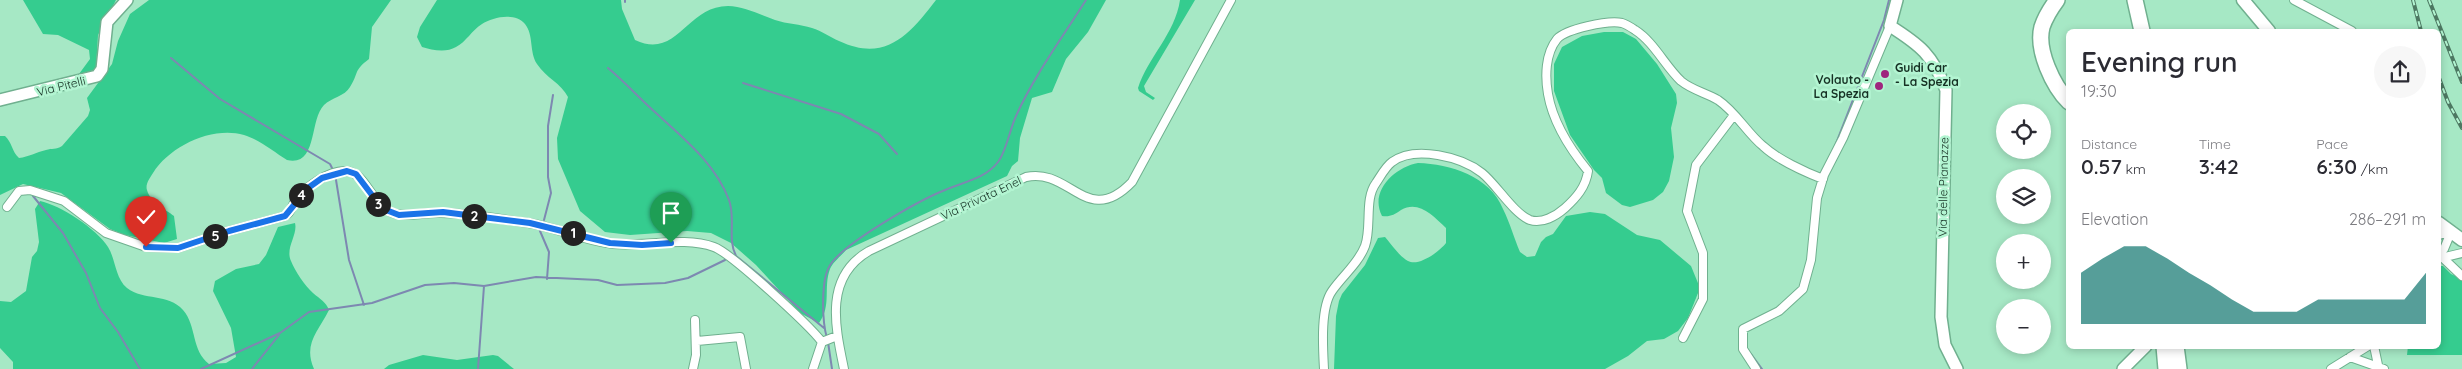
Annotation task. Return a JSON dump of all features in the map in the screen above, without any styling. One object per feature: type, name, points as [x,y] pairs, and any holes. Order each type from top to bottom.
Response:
[{"type":"highway","points":[[2057,0],[2042,27],[2042,48],[2056,84],[2066,98]]},
{"type":"highway","points":[[2126,0],[2132,29]]},
{"type":"highway","points":[[2135,0],[2142,29]]},
{"type":"highway","points":[[2164,349],[2166,369]]},
{"type":"highway","points":[[2176,349],[2179,369]]},
{"type":"main road","points":[[2243,0],[2267,29]]},
{"type":"main road","points":[[2444,230],[2462,240]]},
{"type":"street","name":"Via Pitelli","points":[[0,100],[96,76],[102,69],[107,22],[127,0]]},
{"type":"street","name":"Via Privata Enel","points":[[844,369],[834,337],[836,307],[843,276],[850,264],[869,251],[1026,176],[1045,176],[1096,200],[1109,199],[1122,193],[1132,182],[1231,0]]},
{"type":"street","points":[[1756,369],[1743,350],[1743,329],[1780,311],[1803,289],[1811,260],[1818,198],[1823,179],[1843,138],[1890,26],[1896,0]]},
{"type":"street","points":[[2294,0],[2348,29]]},
{"type":"street","points":[[1324,369],[1322,330],[1331,293],[1361,257],[1368,238],[1374,185],[1392,162],[1407,157],[1434,154],[1449,157],[1470,165],[1482,173],[1520,213],[1530,220],[1542,221],[1557,215],[1580,192],[1588,171],[1572,152],[1561,132],[1554,117],[1546,84],[1546,67],[1550,54],[1557,39],[1568,32],[1604,24],[1622,23],[1636,30],[1682,82],[1719,100],[1763,146],[1801,169],[1823,179]]},
{"type":"street","name":"Via delle Pianazze","points":[[1890,26],[1924,51],[1937,66],[1946,90],[1941,317],[1945,346],[1957,369]]},
{"type":"street","points":[[1683,338],[1703,299],[1703,253],[1687,211],[1696,165],[1734,115]]},
{"type":"street","points":[[7,207],[20,191],[30,190],[64,202],[99,229],[113,237],[146,247],[178,248],[229,231],[285,216],[308,188],[322,178],[347,171],[356,174],[378,203],[386,210],[399,215],[443,212],[530,223],[610,243],[642,245],[690,242],[715,247],[737,263],[823,342]]},
{"type":"street","points":[[2441,255],[2444,249],[2444,230]]},
{"type":"street","points":[[2441,257],[2462,252]]},
{"type":"street","points":[[2441,258],[2462,276]]},
{"type":"street","points":[[693,369],[696,355],[695,320]]},
{"type":"street","points":[[696,341],[740,337],[746,369]]},
{"type":"street","points":[[813,369],[823,342],[834,337]]},
{"type":"street","points":[[2123,369],[2143,349]]},
{"type":"street","points":[[2330,369],[2363,349]]},
{"type":"street","points":[[2375,349],[2381,367]]},
{"type":"street","points":[[2350,357],[2381,367]]},
{"type":"green space","points":[[23,0],[116,0],[98,35],[96,70],[82,77],[79,74],[90,59],[89,50],[58,35],[43,34]]},
{"type":"green space","points":[[149,0],[391,0],[372,27],[369,59],[358,69],[348,90],[330,100],[319,112],[312,141],[304,156],[297,160],[287,160],[244,135],[219,133],[193,140],[170,154],[160,163],[148,181],[147,190],[154,202],[174,216],[177,239],[164,243],[125,235],[110,229],[61,193],[23,184],[0,195],[0,136],[7,138],[19,158],[62,146],[88,116],[90,110],[87,98],[112,64],[118,41],[130,14]]},
{"type":"green space","points":[[437,0],[621,0],[622,9],[635,40],[650,44],[662,43],[672,38],[702,14],[714,8],[734,6],[780,21],[812,28],[839,41],[856,47],[870,49],[883,47],[895,42],[906,34],[936,0],[1106,0],[1088,32],[1066,59],[1052,92],[1032,98],[1020,138],[1018,161],[1012,166],[1007,176],[846,250],[830,269],[825,310],[819,323],[800,313],[756,265],[731,243],[711,233],[687,231],[630,235],[605,232],[580,211],[558,159],[557,138],[568,97],[537,64],[528,28],[521,20],[516,18],[492,19],[475,29],[460,45],[452,49],[439,50],[422,47],[417,37],[420,27]]},
{"type":"green space","points":[[1180,0],[1195,0],[1144,86],[1146,92],[1155,98],[1153,100],[1139,91],[1138,88],[1148,66],[1173,24]]},
{"type":"green space","points":[[1604,32],[1623,32],[1636,39],[1657,64],[1676,94],[1677,103],[1671,128],[1674,157],[1669,181],[1663,192],[1653,200],[1630,207],[1622,205],[1606,193],[1602,178],[1594,170],[1570,135],[1554,91],[1554,64],[1562,47],[1582,36]]},
{"type":"green space","points":[[1418,163],[1456,169],[1479,180],[1489,188],[1503,209],[1520,252],[1527,257],[1535,256],[1541,242],[1553,234],[1566,216],[1590,212],[1605,214],[1637,235],[1660,240],[1691,266],[1700,288],[1688,318],[1678,331],[1664,339],[1647,341],[1628,356],[1605,369],[1334,369],[1336,316],[1339,301],[1342,294],[1365,265],[1378,238],[1385,237],[1402,257],[1413,262],[1429,257],[1446,243],[1446,228],[1431,214],[1420,208],[1408,207],[1392,215],[1382,216],[1379,198],[1386,182],[1401,169]]},
{"type":"green space","points":[[40,201],[58,207],[87,226],[103,240],[113,257],[120,279],[127,288],[141,295],[170,301],[183,310],[190,323],[199,352],[209,364],[226,363],[236,357],[231,328],[213,291],[215,281],[236,269],[259,264],[266,255],[278,227],[295,223],[295,232],[290,246],[291,261],[310,290],[329,310],[311,345],[311,360],[314,369],[13,369],[13,362],[0,348],[0,301],[11,302],[26,291],[32,257],[37,251],[39,242],[35,209]]},
{"type":"green space","points":[[2441,266],[2443,266],[2451,274],[2462,279],[2462,355],[2407,355],[2408,349],[2441,349]]},
{"type":"green space","points":[[423,355],[457,360],[493,355],[498,356],[514,369],[384,369],[389,365]]},
{"type":"waterway","points":[[827,338],[823,302],[825,282],[826,273],[836,257],[864,235],[900,213],[933,195],[980,176],[993,168],[1003,152],[1016,116],[1031,86],[1086,0]]},
{"type":"waterway","points":[[1835,146],[1884,20],[1889,0]]},
{"type":"waterway","points":[[171,58],[220,99],[330,164],[332,168]]},
{"type":"waterway","points":[[608,68],[688,142],[716,174],[731,207],[732,242],[736,256],[824,328]]},
{"type":"waterway","points":[[743,83],[841,114],[879,134],[897,154]]},
{"type":"waterway","points":[[544,220],[551,193],[548,177],[548,126],[553,95]]},
{"type":"waterway","points":[[336,180],[349,260],[364,305]]},
{"type":"waterway","points":[[33,196],[63,233],[86,273],[100,308],[118,332],[140,369]]},
{"type":"waterway","points":[[540,231],[549,252],[547,279]]},
{"type":"waterway","points":[[201,369],[280,333],[309,312],[372,303],[425,285],[454,283],[484,286],[536,277],[598,280],[617,285],[665,283],[688,278],[725,260]]},
{"type":"waterway","points":[[478,369],[484,286]]},
{"type":"waterway","points":[[252,369],[279,335]]},
{"type":"waterway","points":[[828,342],[832,369]]},
{"type":"waterway","points":[[1751,354],[1762,369]]},
{"type":"railway","points":[[2413,0],[2420,29]]},
{"type":"railway","points":[[2429,0],[2441,29]]},
{"type":"railway","points":[[2441,30],[2462,82]]},
{"type":"railway","points":[[2441,83],[2448,102],[2462,128]]},
{"type":"place","name":"Guidi Car - La Spezia","points":[[1885,74]]},
{"type":"place","name":"Volauto - La Spezia","points":[[1879,86]]},
{"type":"route","points":[[146,247],[178,248],[229,231],[285,216],[290,213],[295,201],[308,188],[322,178],[341,171],[356,174],[378,203],[386,210],[399,215],[443,212],[530,223],[610,243],[642,245],[671,243]]}]
